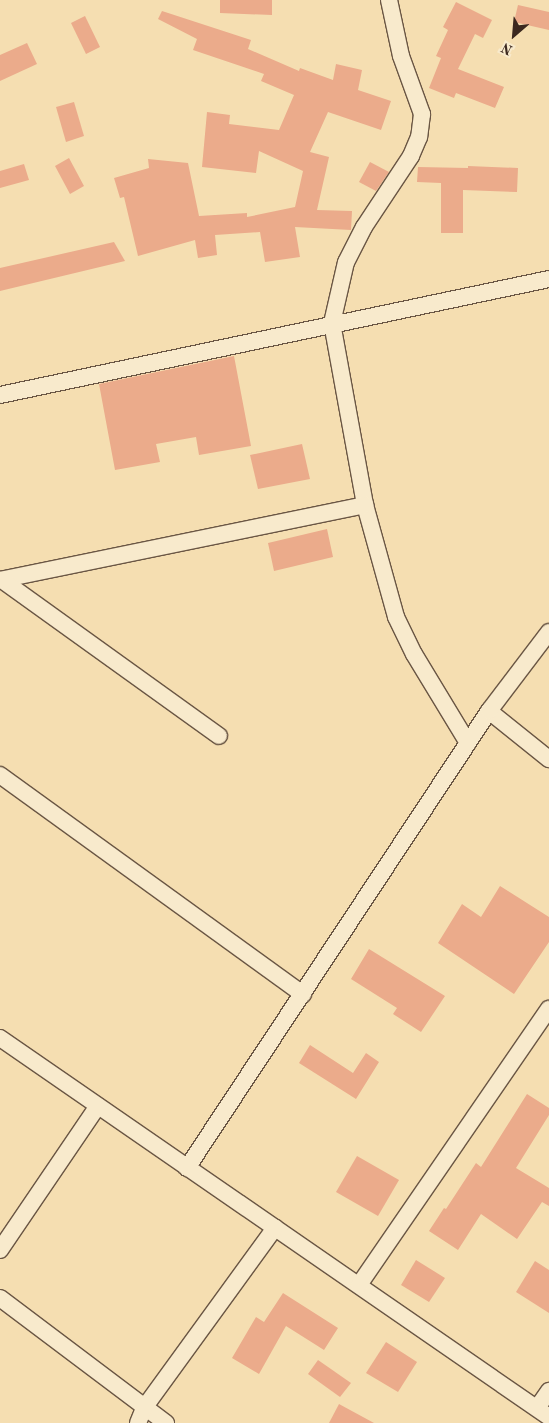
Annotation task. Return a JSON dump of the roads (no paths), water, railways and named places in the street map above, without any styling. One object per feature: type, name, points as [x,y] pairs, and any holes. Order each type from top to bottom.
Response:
[{"type":"street","points":[[389,0],[401,56],[422,114],[419,136],[411,156],[364,227],[346,262],[332,323],[365,505],[396,617],[414,654],[468,743]]},
{"type":"street","points":[[0,395],[332,323],[549,279]]},
{"type":"street","points":[[1,580],[365,505]]},
{"type":"street","points":[[1,580],[219,736]]},
{"type":"street","points":[[187,1168],[468,743],[549,632]]},
{"type":"street","points":[[490,711],[549,759]]},
{"type":"street","points":[[0,775],[302,994]]},
{"type":"street","points":[[359,1285],[549,1009]]},
{"type":"street","points":[[0,1038],[543,1413],[549,1390]]},
{"type":"street","points":[[0,1250],[98,1106]]},
{"type":"street","points":[[141,1416],[275,1228]]},
{"type":"street","points":[[0,1298],[141,1416],[166,1423]]}]
